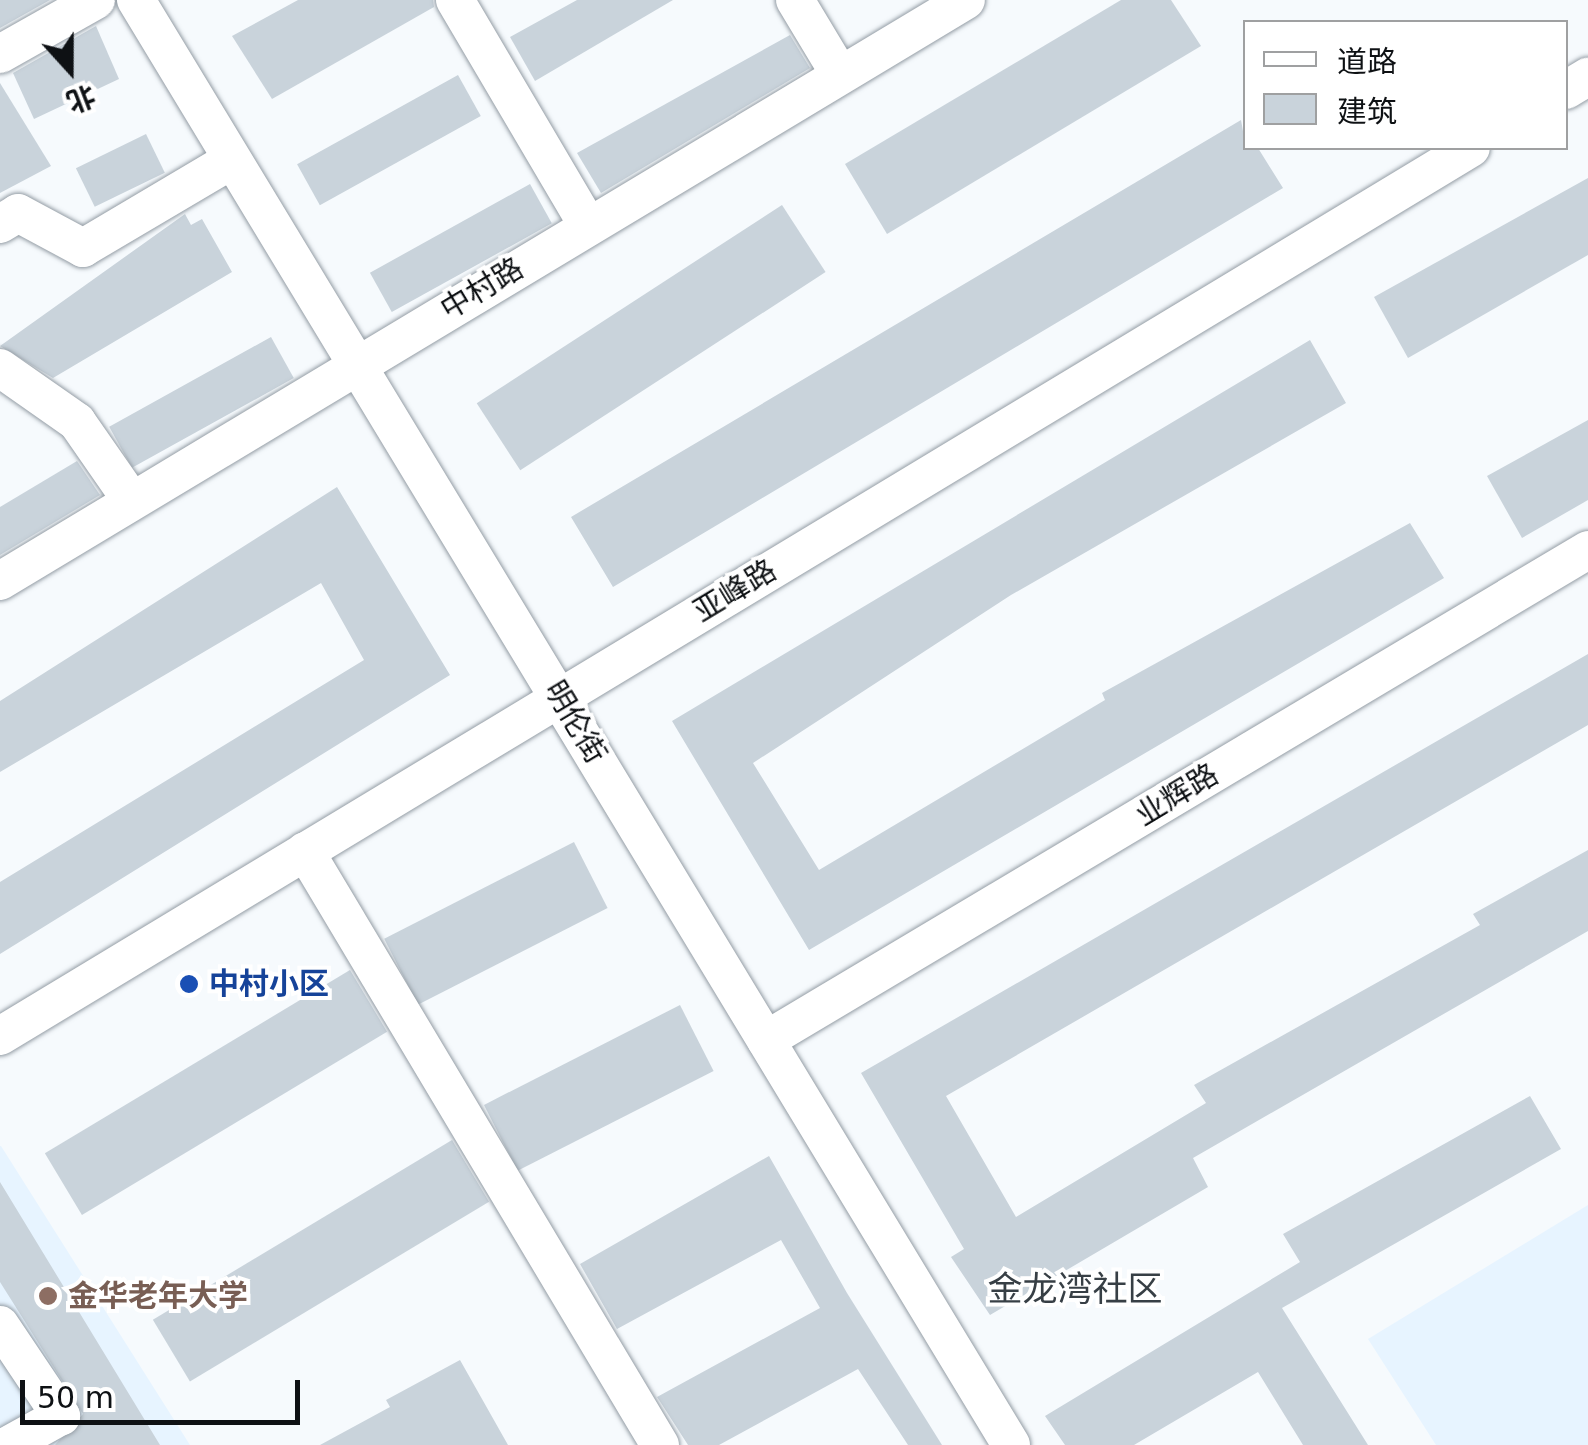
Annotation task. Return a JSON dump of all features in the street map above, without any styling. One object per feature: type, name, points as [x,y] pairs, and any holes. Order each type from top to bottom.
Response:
[{"type":"street","points":[[0,54],[96,0]]},
{"type":"street","name":"明伦街","points":[[136,0],[1011,1445]]},
{"type":"street","points":[[455,0],[588,226]]},
{"type":"street","points":[[795,0],[840,75]]},
{"type":"street","name":"中村路","points":[[0,582],[966,0]]},
{"type":"street","name":"亚峰路","points":[[0,1036],[1468,150]]},
{"type":"street","points":[[0,224],[18,213],[84,248],[232,160]]},
{"type":"street","points":[[0,368],[77,422],[132,501]]},
{"type":"street","name":"业辉路","points":[[766,1040],[1588,550]]},
{"type":"street","points":[[305,851],[660,1445]]},
{"type":"street","points":[[0,1324],[61,1416],[9,1445]]},
{"type":"shaded area","name":"金华老年大学","points":[[1,1146],[190,1445],[0,1445]]},
{"type":"shaded area","points":[[1588,1205],[1588,1445],[1436,1445],[1368,1339]]},
{"type":"building","points":[[0,0],[50,0],[0,28]]},
{"type":"building","points":[[298,0],[433,0],[434,7],[272,99],[232,36]]},
{"type":"building","points":[[577,0],[673,0],[535,81],[510,37]]},
{"type":"building","points":[[1121,0],[1171,0],[1201,46],[887,234],[845,164]]},
{"type":"building","points":[[96,26],[119,79],[34,119],[13,73]]},
{"type":"building","points":[[790,35],[810,68],[601,193],[577,153]]},
{"type":"building","points":[[458,75],[481,116],[320,205],[297,164]]},
{"type":"building","points":[[0,83],[51,166],[0,193]]},
{"type":"building","points":[[1241,120],[1243,150],[1259,150],[1283,188],[613,587],[571,517]]},
{"type":"building","points":[[146,134],[165,173],[95,207],[76,168]]},
{"type":"building","points":[[1588,178],[1588,255],[1408,358],[1374,297]]},
{"type":"building","points":[[530,184],[552,223],[392,312],[370,273]]},
{"type":"building","points":[[782,205],[826,272],[520,470],[477,403]]},
{"type":"building","points":[[185,214],[191,225],[202,219],[232,272],[53,378],[0,346]]},
{"type":"building","points":[[271,337],[294,378],[132,468],[109,427]]},
{"type":"building","points":[[1310,340],[1346,403],[1011,595],[753,763],[819,870],[1105,700],[1102,693],[1410,523],[1444,578],[809,950],[672,721]]},
{"type":"building","points":[[1588,420],[1588,500],[1522,538],[1487,476]]},
{"type":"building","points":[[77,461],[100,495],[0,555],[0,507]]},
{"type":"building","points":[[337,487],[450,675],[0,954],[0,882],[364,660],[321,583],[0,772],[0,701]]},
{"type":"building","points":[[1588,654],[1588,725],[946,1096],[1016,1217],[1206,1103],[1194,1085],[1480,925],[1473,914],[1588,850],[1588,931],[1193,1158],[1208,1187],[990,1315],[951,1257],[964,1249],[861,1073]]},
{"type":"building","points":[[574,842],[608,908],[418,1005],[384,939]]},
{"type":"building","points":[[350,970],[387,1032],[82,1215],[45,1153]]},
{"type":"building","points":[[680,1005],[714,1071],[518,1171],[484,1105]]},
{"type":"building","points":[[1530,1096],[1561,1149],[1282,1308],[1368,1445],[1303,1445],[1258,1372],[1134,1445],[1065,1445],[1045,1416],[1300,1262],[1283,1234]]},
{"type":"building","points":[[452,1140],[489,1202],[190,1381],[153,1320]]},
{"type":"building","points":[[769,1156],[847,1293],[942,1445],[908,1445],[858,1369],[719,1445],[688,1445],[657,1397],[820,1308],[781,1240],[617,1329],[580,1264]]},
{"type":"building","points":[[0,1182],[160,1445],[55,1445],[83,1414],[0,1282]]},
{"type":"building","points":[[460,1360],[508,1445],[320,1445],[390,1407],[386,1400]]},
{"type":"place","name":"中村小区","points":[[189,984]]},
{"type":"place","name":"金华老年大学","points":[[48,1296]]},
{"type":"district","name":"金龙湾社区","points":[[1075,1289]]}]
